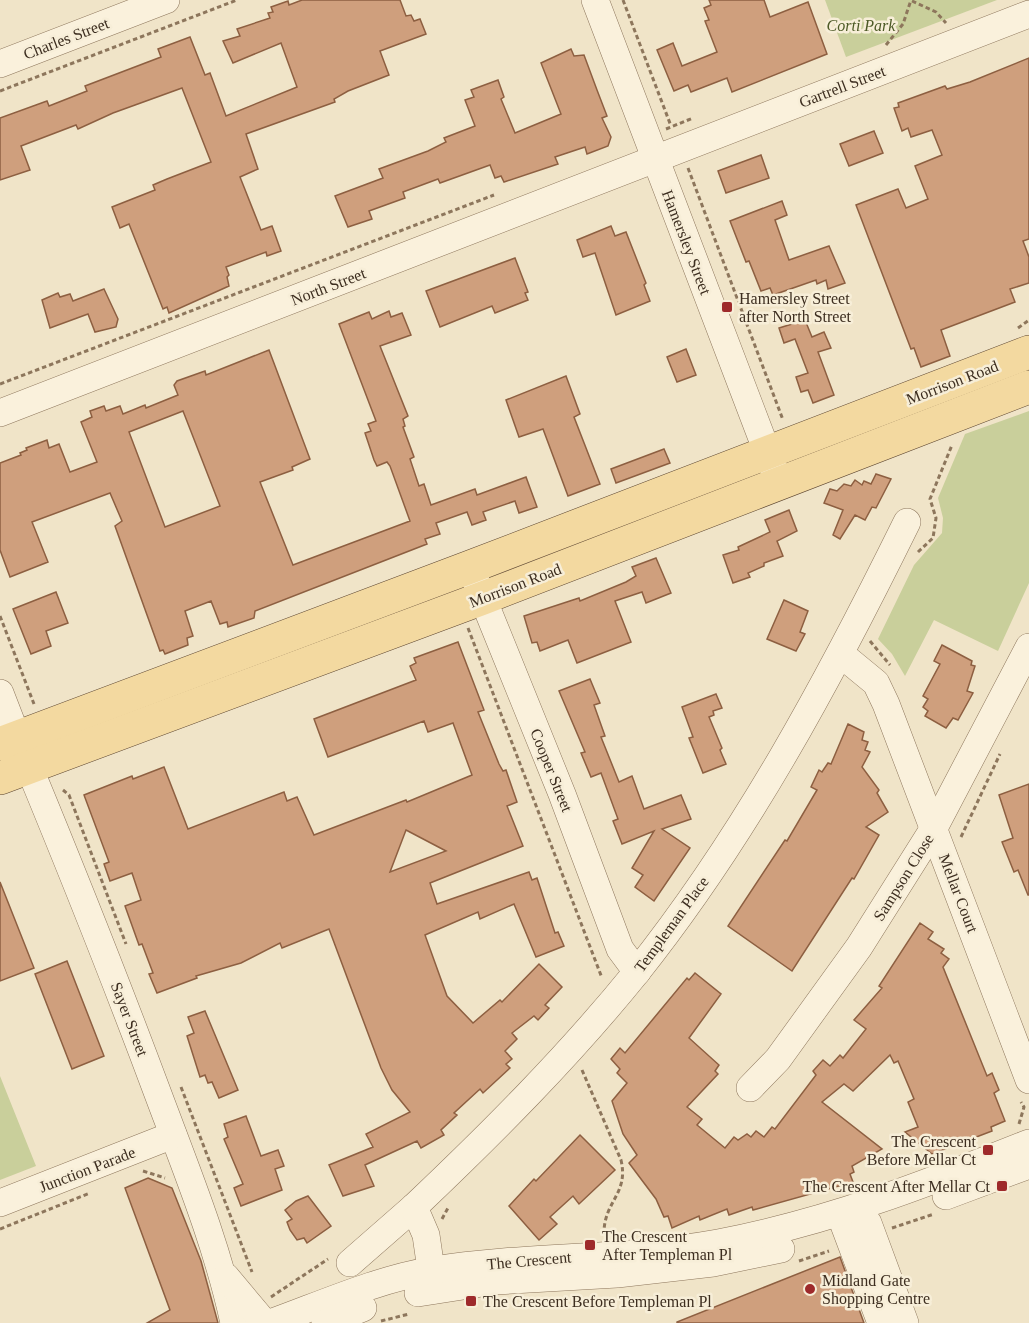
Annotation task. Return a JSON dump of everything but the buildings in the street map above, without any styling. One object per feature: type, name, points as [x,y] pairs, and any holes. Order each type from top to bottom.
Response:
[{"type":"main road","name":"Morrison Road","points":[[9,758],[85,712],[470,567],[778,455],[1029,352]]},
{"type":"main road","name":"Morrison Road","points":[[9,758],[483,598],[778,455],[1029,387]]},
{"type":"street","name":"Charles Street","points":[[0,64],[166,0]]},
{"type":"street","name":"Hamersley Street","points":[[595,0],[668,154],[778,455]]},
{"type":"street","name":"Gartrell Street","points":[[668,154],[1029,14]]},
{"type":"street","name":"North Street","points":[[0,413],[668,154]]},
{"type":"street","name":"Templeman Place","points":[[340,1260],[414,1207],[499,1126],[570,1051],[637,972],[706,877],[770,781],[842,655],[907,522]]},
{"type":"street","name":"Cooper Street","points":[[470,567],[620,948],[637,972]]},
{"type":"street","name":"Sampson Close","points":[[750,1088],[778,1059],[859,947],[934,828],[1029,647]]},
{"type":"street","name":"Mellar Court","points":[[842,655],[876,683],[934,828],[1024,1088]]},
{"type":"street","name":"Sayer Street","points":[[0,693],[9,758],[91,917],[223,1273],[258,1320]]},
{"type":"street","name":"Junction Parade","points":[[0,1203],[173,1135]]},
{"type":"street","name":"The Crescent","points":[[852,1223],[919,1187],[1022,1137]]},
{"type":"street","name":"The Crescent","points":[[258,1320],[338,1298],[433,1280],[495,1281],[617,1274],[713,1263],[789,1247],[852,1223],[1029,1165]]},
{"type":"street","points":[[414,1207],[426,1235],[433,1280]]},
{"type":"street","points":[[852,1223],[881,1323]]},
{"type":"street","points":[[852,1223],[905,1323]]},
{"type":"street","name":"The Crescent","points":[[325,1323],[397,1298],[433,1280]]},
{"type":"path","points":[[0,91],[237,0]]},
{"type":"path","points":[[623,0],[668,154],[778,455]]},
{"type":"path","points":[[885,46],[903,24],[911,1],[936,12],[946,23]]},
{"type":"path","points":[[0,384],[496,195]]},
{"type":"path","points":[[0,616],[37,712]]},
{"type":"path","points":[[461,622],[468,628],[603,979]]},
{"type":"path","points":[[958,842],[1005,744]]},
{"type":"path","points":[[60,784],[59,791],[63,790],[69,795],[128,949]]},
{"type":"path","points":[[574,1078],[589,1061]]},
{"type":"path","points":[[582,1070],[621,1160],[625,1175],[623,1184],[604,1220],[604,1239]]},
{"type":"path","points":[[180,1084],[255,1280]]},
{"type":"path","points":[[1022,1137],[1024,1088]]},
{"type":"path","points":[[143,1171],[167,1179]]},
{"type":"path","points":[[0,1229],[99,1190]]},
{"type":"path","points":[[438,1227],[452,1202]]},
{"type":"path","points":[[258,1320],[278,1293],[340,1260]]},
{"type":"green space","name":"Corti Park","points":[[825,0],[997,0],[846,57]]},
{"type":"green space","points":[[1029,411],[1029,583],[998,651],[934,620],[905,676],[892,654],[878,639],[914,565],[942,533],[943,518],[938,498],[965,434]]},
{"type":"green space","points":[[0,1076],[36,1166],[0,1180]]},
{"type":"place","name":"Hamersley Street after North Street","points":[[727,307]]},
{"type":"place","name":"The Crescent Before Mellar Ct","points":[[988,1150]]},
{"type":"place","name":"The Crescent After Mellar Ct","points":[[1002,1186]]},
{"type":"place","name":"The Crescent After Templeman Pl","points":[[590,1245]]},
{"type":"place","name":"Midland Gate Shopping Centre","points":[[810,1289]]},
{"type":"place","name":"The Crescent Before Templeman Pl","points":[[471,1301]]}]
